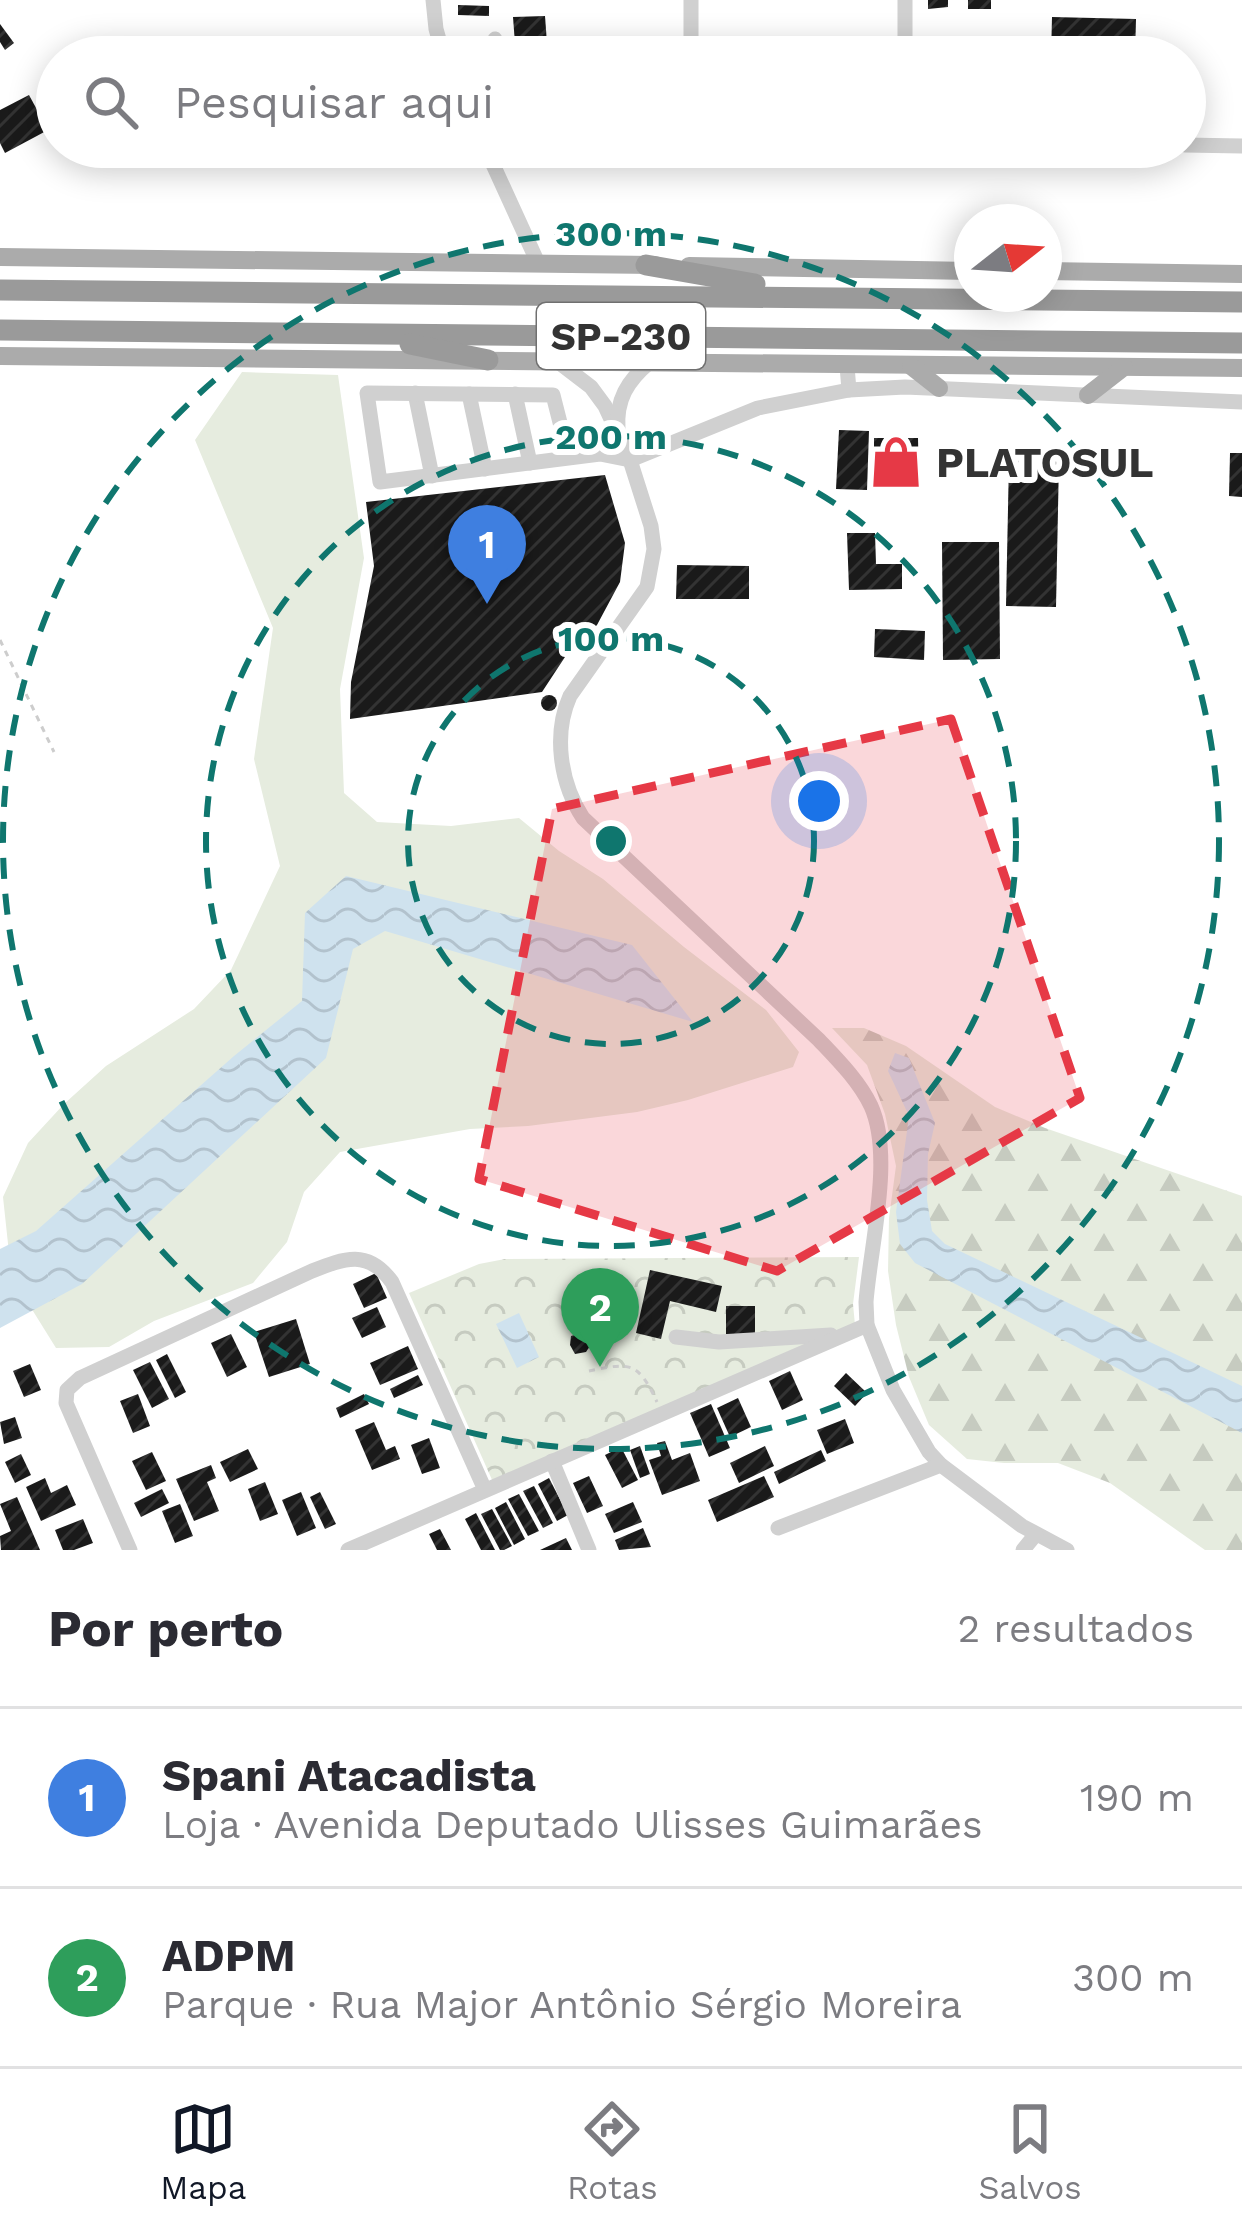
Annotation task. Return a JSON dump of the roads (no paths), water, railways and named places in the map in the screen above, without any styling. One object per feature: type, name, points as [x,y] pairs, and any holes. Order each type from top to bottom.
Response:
[{"type":"highway","points":[[646,265],[706,278],[869,297]]},
{"type":"highway","name":"SP-230","points":[[0,290],[1242,302]]},
{"type":"highway","name":"SP-230","points":[[0,330],[1242,343]]},
{"type":"highway","points":[[326,333],[488,360]]},
{"type":"main road","points":[[0,257],[954,271]]},
{"type":"main road","points":[[1062,272],[1242,274]]},
{"type":"main road","points":[[0,356],[1242,368]]},
{"type":"main road","points":[[911,366],[948,389]]},
{"type":"main road","points":[[1088,395],[1124,367]]},
{"type":"street","points":[[433,0],[438,36]]},
{"type":"street","points":[[691,36],[692,0]]},
{"type":"street","points":[[902,1],[904,36]]},
{"type":"street","points":[[1206,145],[1242,146]]},
{"type":"street","points":[[495,168],[538,263]]},
{"type":"street","points":[[556,361],[591,387],[605,406],[630,460],[651,526],[652,569],[647,587],[565,707],[560,739],[572,802],[583,818],[849,1071],[871,1107],[880,1136],[867,1324],[903,1409],[941,1466],[1036,1534],[1067,1550]]},
{"type":"street","points":[[600,454],[618,432],[619,402],[635,374],[650,362]]},
{"type":"street","points":[[847,366],[849,390]]},
{"type":"street","points":[[948,389],[954,366]]},
{"type":"street","points":[[569,458],[553,394],[367,393],[380,482],[431,476],[600,454],[630,460],[758,408],[849,390],[905,387],[1242,402]]},
{"type":"street","points":[[415,393],[431,476]]},
{"type":"street","points":[[470,394],[485,469]]},
{"type":"street","points":[[515,394],[530,463]]},
{"type":"street","points":[[130,1550],[66,1403],[67,1390],[80,1378],[342,1261],[361,1258],[388,1275],[485,1490]]},
{"type":"street","points":[[348,1550],[867,1324]]},
{"type":"street","points":[[676,1336],[719,1342],[846,1334]]},
{"type":"street","points":[[552,1461],[589,1550]]},
{"type":"street","points":[[778,1528],[941,1466]]},
{"type":"street","points":[[1023,1550],[1036,1534]]},
{"type":"water","points":[[346,876],[632,945],[693,1022],[385,931],[353,949],[326,1058],[82,1284],[0,1328],[0,1249],[36,1231],[302,1001],[305,913]]},
{"type":"water","points":[[895,1053],[909,1058],[935,1123],[928,1154],[932,1231],[945,1244],[1242,1386],[1242,1433],[915,1263],[900,1244],[896,1212],[909,1116],[888,1071]]},
{"type":"water","points":[[519,1313],[539,1357],[517,1368],[496,1324]]},
{"type":"place","name":"PLATOSUL","points":[[896,462]]},
{"type":"place","name":"Spani Atacadista","points":[[487,604]]},
{"type":"place","name":"ADPM","points":[[600,1367]]}]
